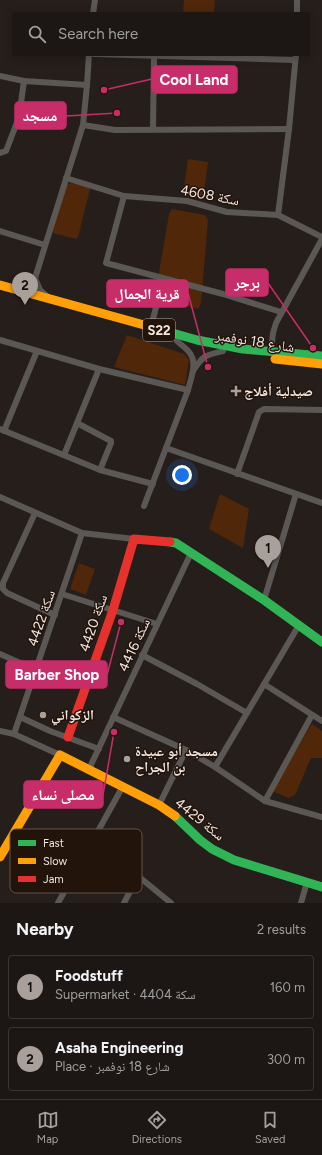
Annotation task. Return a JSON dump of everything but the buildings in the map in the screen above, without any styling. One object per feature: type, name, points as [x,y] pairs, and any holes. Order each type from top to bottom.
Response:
[{"type":"street","points":[[94,12],[95,0]]},
{"type":"street","points":[[297,0],[297,12]]},
{"type":"street","points":[[50,299],[40,290],[35,278],[83,126],[88,56]]},
{"type":"street","points":[[153,129],[154,56],[295,57],[289,129],[278,215]]},
{"type":"street","points":[[0,76],[24,81],[87,85]]},
{"type":"street","points":[[0,153],[6,151],[17,124],[24,81]]},
{"type":"street","points":[[83,126],[115,130],[289,129]]},
{"type":"street","name":"سكة 4608","points":[[66,178],[124,196],[187,201],[227,212],[278,215],[322,238]]},
{"type":"street","points":[[124,196],[106,263],[223,294],[281,312]]},
{"type":"street","points":[[0,231],[45,245]]},
{"type":"street","points":[[271,352],[273,333],[276,323],[322,238]]},
{"type":"street","points":[[10,287],[23,285],[35,278]]},
{"type":"street","points":[[150,327],[163,279]]},
{"type":"street","name":"شارع 18 نوفمبر","points":[[0,284],[218,345],[271,352],[322,356]]},
{"type":"street","name":"شارع 18 نوفمبر","points":[[0,291],[177,341],[223,351],[322,364]]},
{"type":"street","points":[[0,340],[99,369],[188,390]]},
{"type":"street","points":[[177,341],[189,352],[193,359],[193,372]]},
{"type":"street","points":[[37,351],[2,430],[100,470],[153,484]]},
{"type":"street","points":[[144,506],[198,362],[206,356],[223,351]]},
{"type":"street","points":[[64,455],[99,369]]},
{"type":"street","points":[[237,474],[259,412],[264,409],[322,410]]},
{"type":"street","points":[[77,423],[110,440],[111,443],[100,470]]},
{"type":"street","points":[[166,448],[322,503]]},
{"type":"street","points":[[264,600],[296,494]]},
{"type":"street","points":[[0,497],[82,533],[176,543],[264,600],[322,642]]},
{"type":"street","points":[[35,513],[3,583],[3,589],[7,593],[55,615]]},
{"type":"street","name":"سكة 4422","points":[[14,734],[82,533]]},
{"type":"street","name":"سكة 4420","points":[[68,737],[113,610],[134,539]]},
{"type":"street","name":"سكة 4416","points":[[89,769],[191,552]]},
{"type":"street","points":[[62,594],[157,624]]},
{"type":"street","points":[[215,766],[299,625]]},
{"type":"street","points":[[0,654],[36,670]]},
{"type":"street","points":[[142,655],[197,684],[247,713]]},
{"type":"street","points":[[264,684],[322,721]]},
{"type":"street","points":[[265,801],[312,715]]},
{"type":"street","points":[[20,717],[50,731],[99,749]]},
{"type":"street","points":[[113,717],[186,750],[215,766],[265,801],[321,815]]},
{"type":"street","name":"سكة 4429","points":[[0,731],[14,734],[60,755],[158,805],[177,817],[200,840],[224,856],[322,887]]},
{"type":"street","points":[[158,805],[186,750]]},
{"type":"street","points":[[16,829],[60,755]]},
{"type":"street","points":[[99,829],[123,786]]},
{"type":"street","points":[[0,857],[10,840]]},
{"type":"street","points":[[142,879],[171,903]]},
{"type":"street","points":[[301,903],[307,882]]},
{"type":"street","points":[[58,903],[63,893]]},
{"type":"street","points":[[124,903],[129,893]]},
{"type":"shaded area","points":[[184,0],[215,0],[214,12],[183,12]]},
{"type":"shaded area","points":[[188,159],[208,162],[203,199],[183,196]]},
{"type":"shaded area","points":[[71,183],[88,187],[90,189],[78,237],[76,239],[53,233],[67,184]]},
{"type":"shaded area","points":[[172,209],[205,215],[208,220],[201,303],[198,309],[158,299],[155,296],[169,214]]},
{"type":"shaded area","points":[[127,335],[184,354],[189,360],[185,385],[114,367]]},
{"type":"shaded area","points":[[220,494],[249,509],[243,548],[209,529]]},
{"type":"shaded area","points":[[79,563],[95,569],[86,595],[70,589]]},
{"type":"shaded area","points":[[312,724],[322,731],[322,758],[311,758],[295,795],[289,798],[274,792],[274,789]]},
{"type":"traffic: fast","points":[[155,328],[197,340],[243,349],[322,356]]},
{"type":"traffic: fast","points":[[170,542],[176,543],[264,600],[322,642]]},
{"type":"traffic: fast","points":[[175,816],[200,840],[212,849],[234,860],[322,887]]},
{"type":"traffic: slow","points":[[0,285],[155,328]]},
{"type":"traffic: slow","points":[[275,359],[322,364]]},
{"type":"traffic: slow","points":[[16,829],[60,755],[159,805],[175,816]]},
{"type":"traffic: slow","points":[[0,857],[10,840]]},
{"type":"traffic: jam","points":[[68,737],[113,610],[134,539],[170,542]]},
{"type":"place","name":"Cool Land","points":[[104,90]]},
{"type":"place","name":"مسجد","points":[[117,113]]},
{"type":"place","name":"Asaha Engineering","points":[[25,305]]},
{"type":"place","name":"برجر","points":[[313,348]]},
{"type":"place","name":"قرية الجمال","points":[[208,367]]},
{"type":"place","name":"صيدلية أفلاج","points":[[236,391]]},
{"type":"place","name":"Foodstuff","points":[[268,568]]},
{"type":"place","name":"Barber Shop","points":[[121,622]]},
{"type":"place","name":"الزكواني","points":[[43,715]]},
{"type":"place","name":"مصلى نساء","points":[[114,732]]},
{"type":"place","name":"مسجد أبو عبيدة بن الجراح","points":[[127,759]]}]
